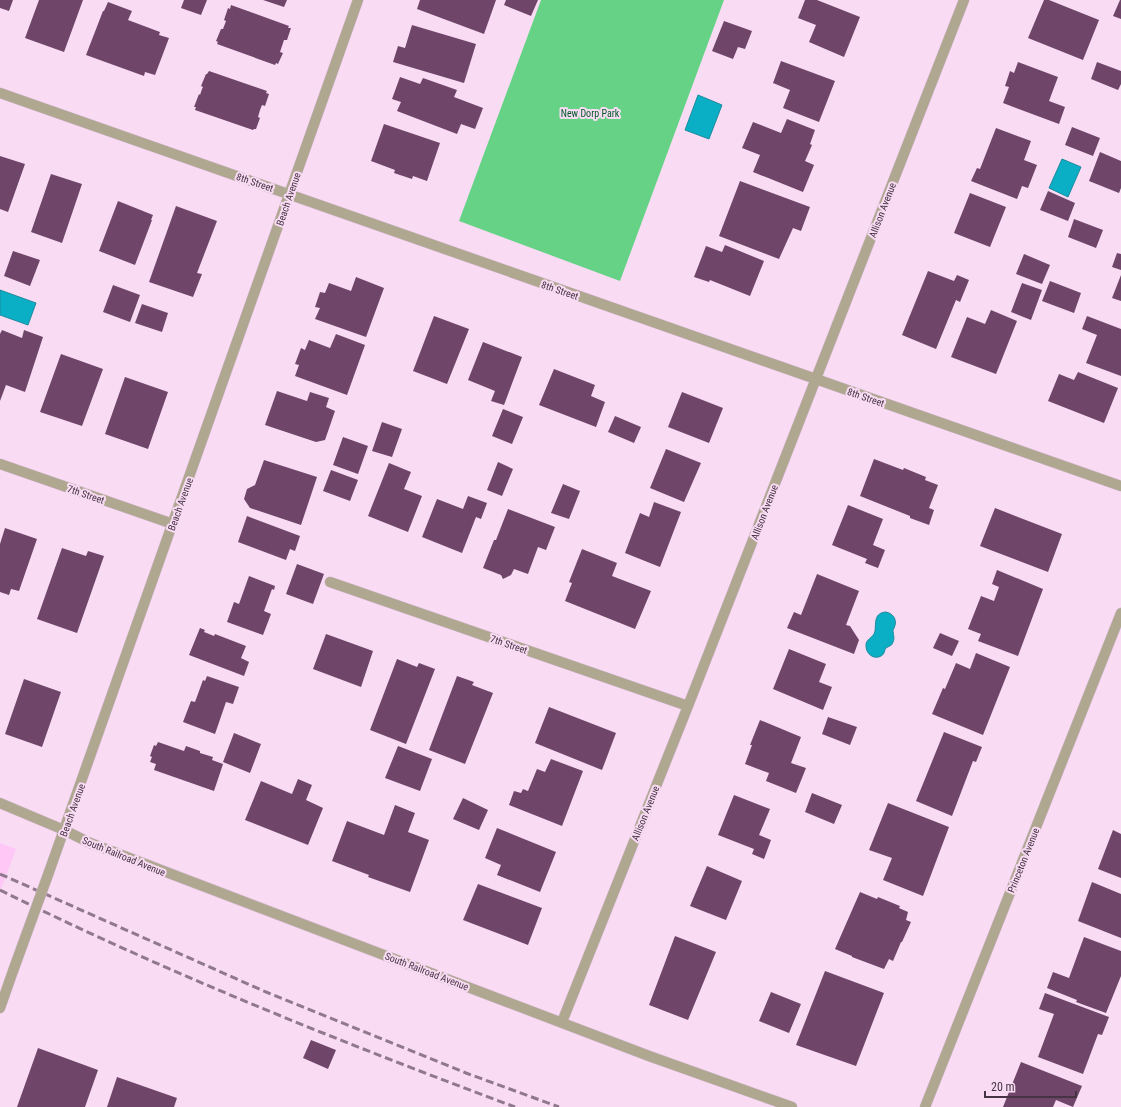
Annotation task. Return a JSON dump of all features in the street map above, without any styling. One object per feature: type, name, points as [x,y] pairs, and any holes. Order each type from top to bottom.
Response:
[{"type":"street","name":"Beach Avenue","points":[[0,1006],[173,524],[358,0]]},
{"type":"street","name":"Allison Avenue","points":[[562,1022],[688,706],[964,0]]},
{"type":"street","name":"8th Street","points":[[0,93],[815,380],[1121,486]]},
{"type":"street","name":"7th Street","points":[[0,464],[173,524]]},
{"type":"street","name":"7th Street","points":[[330,582],[688,706]]},
{"type":"street","name":"Princeton Avenue","points":[[925,1107],[1121,613]]},
{"type":"street","name":"South Railroad Avenue","points":[[0,803],[64,830],[90,843],[664,1061],[792,1107]]},
{"type":"shaded area","points":[[0,843],[16,849],[0,892]]},
{"type":"green space","name":"New Dorp Park","points":[[541,0],[724,0],[620,281],[459,221]]},
{"type":"water","points":[[698,95],[722,105],[709,139],[685,130]]},
{"type":"water","points":[[1062,159],[1081,167],[1068,197],[1049,188]]},
{"type":"water","points":[[0,290],[36,303],[28,325],[0,315]]},
{"type":"water","points":[[886,612],[892,615],[895,619],[895,627],[893,630],[894,640],[891,645],[886,648],[882,655],[873,657],[867,652],[866,644],[875,631],[876,618],[879,614]]},
{"type":"building","points":[[0,0],[13,0],[9,11],[0,8]]},
{"type":"building","points":[[39,0],[83,0],[64,52],[25,38]]},
{"type":"building","points":[[184,0],[207,0],[201,15],[181,8]]},
{"type":"building","points":[[263,0],[287,0],[284,7]]},
{"type":"building","points":[[420,0],[496,0],[484,34],[417,9]]},
{"type":"building","points":[[506,0],[538,0],[531,16],[504,5]]},
{"type":"building","points":[[805,0],[817,0],[860,17],[844,57],[809,42],[816,25],[798,18]]},
{"type":"building","points":[[1044,0],[1049,0],[1099,20],[1083,60],[1028,38]]},
{"type":"building","points":[[1121,0],[1121,19],[1113,16]]},
{"type":"building","points":[[108,2],[132,11],[128,20],[160,32],[159,35],[169,38],[155,75],[145,72],[144,76],[86,55]]},
{"type":"building","points":[[231,5],[291,28],[287,40],[284,40],[280,52],[283,53],[278,64],[276,63],[275,65],[217,44],[218,42],[216,41],[221,29],[223,29],[228,8],[230,9]]},
{"type":"building","points":[[724,21],[752,31],[745,49],[738,47],[733,59],[712,51]]},
{"type":"building","points":[[412,25],[476,44],[464,83],[393,62],[398,46],[405,48]]},
{"type":"building","points":[[781,61],[835,81],[819,122],[783,108],[790,90],[773,83]]},
{"type":"building","points":[[1018,62],[1058,77],[1049,101],[1065,107],[1059,124],[1003,103],[1009,87],[1005,86],[1010,71],[1014,73]]},
{"type":"building","points":[[1097,62],[1121,71],[1121,84],[1118,90],[1091,79]]},
{"type":"building","points":[[209,71],[267,91],[266,93],[269,94],[265,106],[262,105],[260,110],[258,117],[260,118],[256,129],[253,130],[195,110],[196,107],[194,107],[203,87],[201,86],[206,74]]},
{"type":"building","points":[[400,77],[420,84],[423,78],[457,90],[454,97],[483,108],[475,129],[461,124],[457,134],[397,111],[401,102],[392,99]]},
{"type":"building","points":[[787,119],[815,130],[810,144],[812,145],[805,161],[814,165],[803,192],[753,172],[760,155],[742,148],[753,122],[781,133]]},
{"type":"building","points":[[384,124],[440,143],[427,181],[413,176],[412,179],[394,173],[395,170],[371,161]]},
{"type":"building","points":[[1072,127],[1100,138],[1093,156],[1065,145]]},
{"type":"building","points":[[996,128],[1031,141],[1024,160],[1037,165],[1028,188],[1022,186],[1017,199],[971,181],[977,168],[980,169]]},
{"type":"building","points":[[1100,152],[1121,161],[1121,188],[1119,193],[1089,181]]},
{"type":"building","points":[[0,156],[25,164],[8,212],[0,209]]},
{"type":"building","points":[[51,174],[82,184],[62,243],[31,232]]},
{"type":"building","points":[[740,181],[810,207],[801,231],[793,228],[779,259],[719,236]]},
{"type":"building","points":[[1048,191],[1075,203],[1068,221],[1040,210]]},
{"type":"building","points":[[970,193],[1006,207],[990,247],[954,233]]},
{"type":"building","points":[[118,201],[153,215],[135,265],[99,251]]},
{"type":"building","points":[[176,206],[217,221],[197,273],[202,274],[193,297],[149,282]]},
{"type":"building","points":[[1074,219],[1103,230],[1096,248],[1068,237]]},
{"type":"building","points":[[725,245],[764,261],[750,296],[710,280],[709,282],[694,277],[706,246],[722,252]]},
{"type":"building","points":[[13,251],[40,260],[30,286],[4,276]]},
{"type":"building","points":[[1117,253],[1121,254],[1121,270],[1112,267]]},
{"type":"building","points":[[1024,254],[1050,265],[1042,284],[1016,274]]},
{"type":"building","points":[[928,271],[954,281],[957,275],[969,280],[960,302],[956,300],[936,349],[902,335]]},
{"type":"building","points":[[1121,275],[1121,301],[1112,298]]},
{"type":"building","points":[[356,277],[384,288],[366,337],[315,319],[320,308],[315,307],[320,292],[325,293],[329,283],[351,291]]},
{"type":"building","points":[[1050,281],[1081,293],[1074,313],[1042,301]]},
{"type":"building","points":[[1022,283],[1042,290],[1031,320],[1011,312]]},
{"type":"building","points":[[113,285],[140,295],[130,322],[103,312]]},
{"type":"building","points":[[142,304],[168,313],[162,332],[135,323]]},
{"type":"building","points":[[991,310],[1017,321],[996,374],[951,357],[967,317],[985,324]]},
{"type":"building","points":[[434,316],[469,329],[447,384],[413,371]]},
{"type":"building","points":[[1087,316],[1121,329],[1121,376],[1086,363],[1097,335],[1082,329]]},
{"type":"building","points":[[2,330],[22,338],[24,330],[43,337],[25,392],[6,385],[0,401],[0,334]]},
{"type":"building","points":[[336,334],[365,345],[347,395],[295,376],[299,365],[295,364],[301,348],[305,350],[309,340],[330,348]]},
{"type":"building","points":[[483,342],[522,357],[504,405],[491,401],[495,391],[468,380]]},
{"type":"building","points":[[61,354],[103,369],[82,426],[40,412]]},
{"type":"building","points":[[554,369],[595,385],[591,396],[605,402],[596,427],[539,405]]},
{"type":"building","points":[[1078,372],[1118,388],[1104,423],[1048,401],[1059,374],[1074,380]]},
{"type":"building","points":[[125,377],[168,392],[148,449],[105,434]]},
{"type":"building","points":[[277,391],[307,401],[310,392],[329,398],[326,407],[335,411],[325,440],[316,442],[265,425]]},
{"type":"building","points":[[682,392],[723,408],[709,443],[668,427]]},
{"type":"building","points":[[503,409],[523,417],[512,444],[492,436]]},
{"type":"building","points":[[615,416],[641,427],[634,443],[608,432]]},
{"type":"building","points":[[382,422],[402,429],[392,457],[372,451]]},
{"type":"building","points":[[343,437],[368,446],[358,474],[333,465]]},
{"type":"building","points":[[666,449],[701,463],[684,502],[650,488]]},
{"type":"building","points":[[874,459],[903,470],[904,468],[926,477],[925,480],[938,485],[929,508],[934,510],[929,525],[860,496]]},
{"type":"building","points":[[264,460],[317,477],[301,525],[250,508],[244,499],[247,489],[255,485]]},
{"type":"building","points":[[498,462],[513,469],[502,496],[487,490]]},
{"type":"building","points":[[389,463],[411,472],[404,489],[422,496],[408,532],[368,516]]},
{"type":"building","points":[[331,470],[358,480],[350,501],[323,491]]},
{"type":"building","points":[[563,484],[580,491],[569,519],[551,513]]},
{"type":"building","points":[[468,496],[487,503],[481,519],[476,517],[462,553],[422,537],[437,499],[463,509]]},
{"type":"building","points":[[654,502],[681,512],[660,567],[625,553],[640,513],[649,517]]},
{"type":"building","points":[[848,505],[883,519],[873,545],[885,550],[878,568],[865,563],[867,559],[832,545]]},
{"type":"building","points":[[995,508],[1062,534],[1048,572],[980,546]]},
{"type":"building","points":[[508,509],[555,527],[546,550],[538,547],[528,574],[514,569],[511,575],[503,579],[501,575],[483,568]]},
{"type":"building","points":[[247,516],[300,536],[295,551],[290,549],[286,560],[238,542]]},
{"type":"building","points":[[5,528],[37,539],[19,591],[11,589],[9,595],[0,592],[0,544]]},
{"type":"building","points":[[62,548],[86,556],[88,551],[104,556],[77,633],[37,619]]},
{"type":"building","points":[[582,549],[617,563],[612,576],[651,591],[635,629],[565,601],[572,583],[569,582]]},
{"type":"building","points":[[297,564],[324,574],[313,604],[286,594]]},
{"type":"building","points":[[997,570],[1043,589],[1018,656],[978,641],[981,634],[968,629],[981,596],[994,601],[999,587],[992,584]]},
{"type":"building","points":[[817,574],[859,591],[846,625],[850,626],[859,640],[854,654],[787,628],[794,612],[801,615]]},
{"type":"building","points":[[249,576],[275,586],[274,590],[272,589],[264,611],[271,614],[263,635],[227,622],[234,602],[239,604]]},
{"type":"building","points":[[200,628],[205,630],[204,632],[214,636],[215,634],[246,646],[241,658],[249,662],[244,676],[189,655]]},
{"type":"building","points":[[940,633],[959,641],[952,656],[933,648]]},
{"type":"building","points":[[326,634],[373,651],[361,687],[313,669]]},
{"type":"building","points":[[789,649],[826,664],[819,682],[832,687],[823,710],[773,689]]},
{"type":"building","points":[[976,653],[1010,667],[983,735],[932,714],[956,663],[970,669]]},
{"type":"building","points":[[397,659],[417,667],[419,663],[435,669],[406,744],[370,730]]},
{"type":"building","points":[[207,676],[239,687],[233,704],[226,702],[215,734],[183,722],[191,701],[195,702],[203,680],[205,681]]},
{"type":"building","points":[[457,676],[474,682],[472,685],[493,693],[465,764],[429,750]]},
{"type":"building","points":[[24,679],[61,692],[42,747],[5,734]]},
{"type":"building","points":[[549,707],[616,733],[602,770],[535,743]]},
{"type":"building","points":[[828,717],[857,727],[850,745],[822,734]]},
{"type":"building","points":[[760,720],[801,737],[791,763],[806,768],[796,793],[766,781],[769,773],[745,764],[752,745],[750,745]]},
{"type":"building","points":[[944,732],[982,747],[976,762],[973,761],[952,816],[916,801]]},
{"type":"building","points":[[234,733],[261,744],[250,773],[223,762]]},
{"type":"building","points":[[158,742],[184,751],[186,746],[200,751],[200,753],[213,757],[212,760],[223,764],[214,791],[154,770],[156,764],[150,762],[152,757],[150,756],[154,745],[156,746]]},
{"type":"building","points":[[398,746],[432,759],[420,791],[385,778]]},
{"type":"building","points":[[551,759],[583,771],[562,826],[509,805],[514,791],[521,793],[523,789],[528,791],[537,769],[545,772]]},
{"type":"building","points":[[298,779],[312,785],[306,800],[323,808],[308,845],[245,820],[261,781],[292,794]]},
{"type":"building","points":[[812,793],[842,805],[834,824],[805,812]]},
{"type":"building","points":[[734,795],[770,809],[759,835],[771,840],[764,859],[752,854],[754,849],[718,835]]},
{"type":"building","points":[[463,798],[488,810],[479,830],[453,819]]},
{"type":"building","points":[[888,803],[949,827],[923,896],[883,880],[892,858],[869,850]]},
{"type":"building","points":[[395,805],[415,813],[408,832],[429,840],[410,892],[368,877],[369,875],[332,861],[347,821],[384,835]]},
{"type":"building","points":[[497,828],[556,852],[540,892],[497,875],[501,865],[485,858]]},
{"type":"building","points":[[1113,830],[1121,834],[1121,878],[1098,869]]},
{"type":"building","points":[[707,866],[742,881],[726,920],[690,906]]},
{"type":"building","points":[[1092,882],[1121,894],[1121,938],[1078,921]]},
{"type":"building","points":[[478,884],[542,908],[528,945],[463,920]]},
{"type":"building","points":[[860,892],[877,899],[878,897],[900,906],[899,908],[908,912],[906,920],[911,922],[893,961],[889,959],[884,969],[835,949]]},
{"type":"building","points":[[675,936],[716,952],[688,1020],[649,1005]]},
{"type":"building","points":[[1084,937],[1121,951],[1121,976],[1106,1013],[1076,1002],[1077,1000],[1047,988],[1053,972],[1069,978]]},
{"type":"building","points":[[825,971],[884,993],[856,1066],[796,1045]]},
{"type":"building","points":[[771,992],[801,1004],[789,1033],[759,1021]]},
{"type":"building","points":[[1045,993],[1109,1017],[1102,1035],[1098,1034],[1083,1074],[1038,1057],[1054,1014],[1039,1009]]},
{"type":"building","points":[[311,1040],[336,1050],[328,1069],[303,1058]]},
{"type":"building","points":[[38,1048],[98,1070],[85,1107],[17,1107]]},
{"type":"building","points":[[1021,1062],[1082,1086],[1073,1107],[1056,1100],[1053,1107],[1003,1107]]},
{"type":"building","points":[[117,1077],[177,1098],[174,1107],[107,1107]]},
{"type":"railway","points":[[0,874],[266,992],[466,1073],[559,1107]]},
{"type":"railway","points":[[0,890],[126,950],[190,978],[320,1032],[515,1107]]}]
